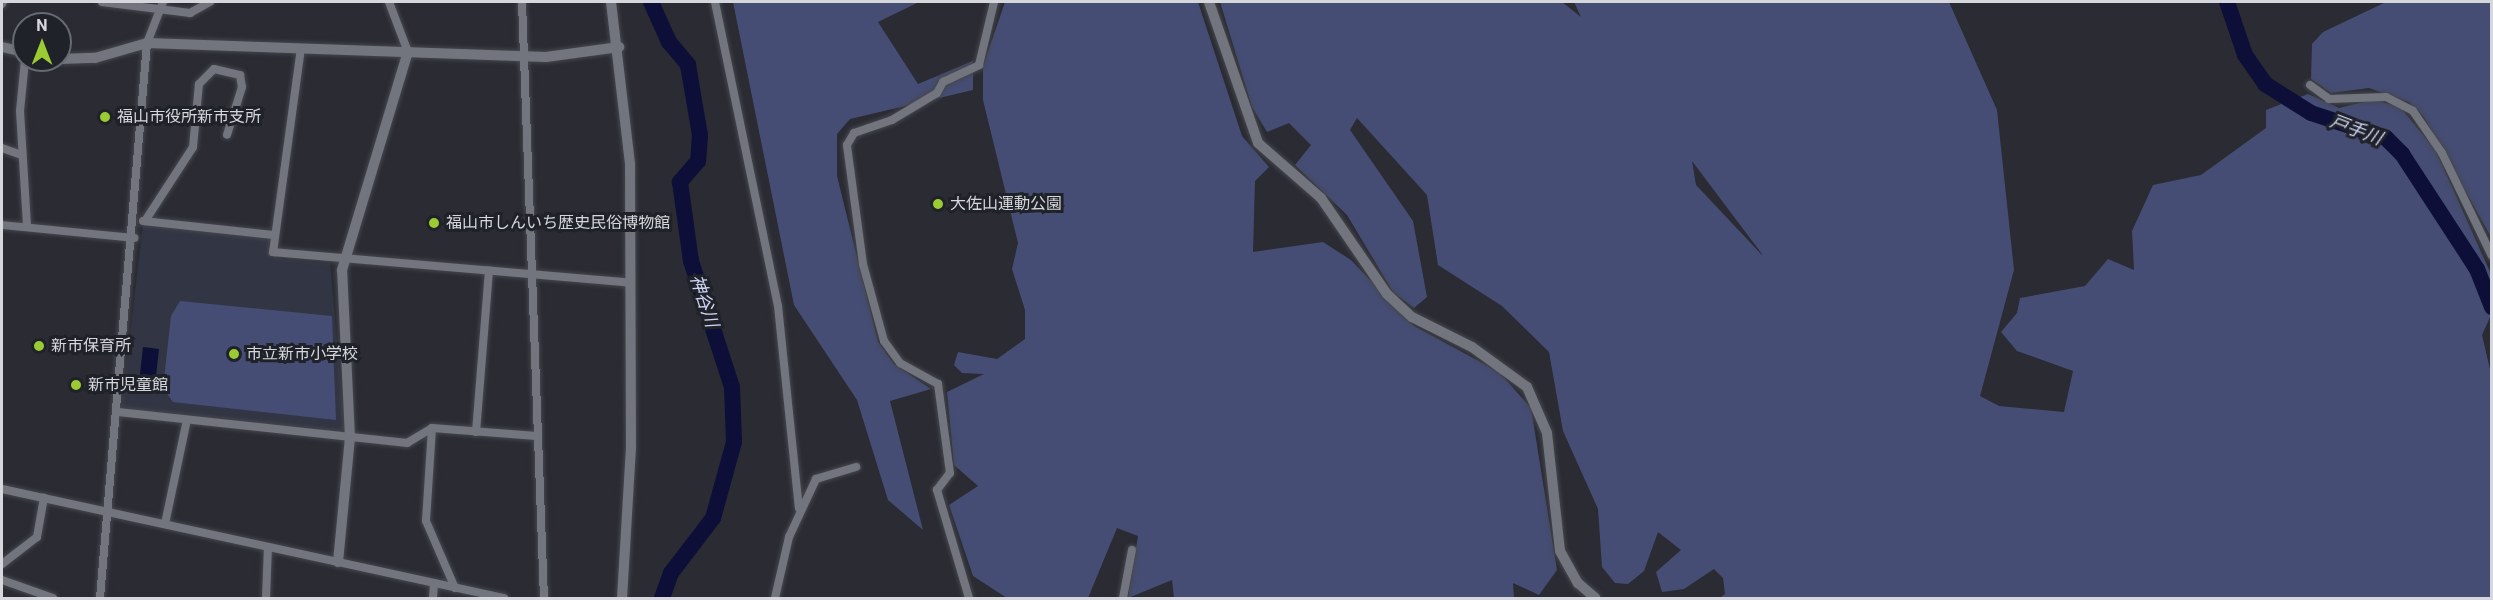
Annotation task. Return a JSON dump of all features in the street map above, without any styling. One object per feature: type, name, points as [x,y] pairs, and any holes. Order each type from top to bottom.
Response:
[{"type":"street","points":[[102,2],[190,13],[210,2]]},
{"type":"street","points":[[100,598],[106,511],[118,412],[134,238],[147,43],[163,2]]},
{"type":"street","points":[[338,562],[350,438],[344,260],[408,52],[389,2]]},
{"type":"street","points":[[522,2],[526,57],[544,598]]},
{"type":"street","points":[[611,2],[619,47],[630,163],[631,283],[622,598]]},
{"type":"street","points":[[715,2],[778,306],[799,508]]},
{"type":"street","points":[[969,598],[937,490],[950,474],[938,384],[900,363],[884,341],[863,264],[847,145],[854,133],[892,120],[937,93],[943,82],[979,65],[994,2]]},
{"type":"street","points":[[1209,2],[1258,143],[1321,198],[1395,302],[1412,317],[1510,371],[1527,387],[1547,433],[1560,550],[1578,583],[1595,598]]},
{"type":"street","points":[[72,59],[95,58],[147,43],[526,57],[619,47]]},
{"type":"street","points":[[301,48],[273,235],[273,252],[344,260],[631,283]]},
{"type":"street","points":[[145,221],[193,147],[199,84],[214,69],[240,75],[242,87],[227,135]]},
{"type":"street","points":[[24,72],[21,155],[27,227]]},
{"type":"street","points":[[2310,85],[2329,99],[2386,97],[2413,111],[2442,153],[2492,256]]},
{"type":"street","points":[[2,148],[21,155]]},
{"type":"street","points":[[135,220],[273,235]]},
{"type":"street","points":[[2,225],[134,238]]},
{"type":"street","points":[[476,432],[489,271]]},
{"type":"street","points":[[118,412],[407,444],[432,428],[537,436]]},
{"type":"street","points":[[165,524],[187,420]]},
{"type":"street","points":[[432,428],[426,521],[455,588]]},
{"type":"street","points":[[775,598],[799,508],[816,479],[856,467]]},
{"type":"street","points":[[2,489],[504,598]]},
{"type":"street","points":[[2,564],[37,537],[44,498]]},
{"type":"street","points":[[266,598],[268,547]]},
{"type":"street","points":[[1123,598],[1132,550]]},
{"type":"street","points":[[2,580],[53,598]]},
{"type":"street","points":[[433,598],[434,583]]},
{"type":"shaded area","points":[[733,2],[919,2],[878,22],[918,84],[973,61],[973,90],[850,119],[837,134],[837,176],[878,342],[894,364],[931,389],[890,401],[923,530],[888,500],[857,400],[794,305]]},
{"type":"shaded area","points":[[1005,2],[1198,2],[1242,136],[1269,167],[1255,181],[1253,252],[1323,242],[1351,260],[1414,326],[1499,372],[1531,408],[1557,570],[1539,595],[1513,583],[1514,598],[1174,598],[1172,580],[1128,598],[1138,536],[1117,528],[1088,598],[1007,598],[973,576],[949,505],[978,486],[954,465],[947,392],[984,374],[962,373],[954,365],[958,352],[997,359],[1025,339],[1025,310],[1012,269],[1018,243],[983,100],[983,66]]},
{"type":"shaded area","points":[[1220,2],[1562,2],[1581,17],[1574,2],[1949,2],[1997,110],[2014,270],[1980,396],[1999,406],[2064,412],[2073,371],[2017,351],[2001,332],[2017,313],[2020,298],[2085,286],[2108,259],[2134,270],[2132,231],[2153,185],[2201,175],[2266,128],[2266,110],[2308,94],[2339,108],[2371,100],[2399,106],[2435,149],[2491,274],[2491,315],[2482,335],[2492,378],[2491,598],[1720,598],[1725,594],[1723,578],[1714,569],[1684,589],[1662,592],[1656,572],[1681,550],[1658,532],[1644,571],[1628,584],[1615,583],[1602,567],[1598,509],[1563,431],[1549,352],[1502,306],[1438,265],[1427,195],[1357,118],[1350,130],[1413,221],[1427,297],[1414,308],[1393,292],[1347,215],[1295,165],[1311,145],[1289,123],[1267,132],[1252,107]],"holes":[[[1692,161],[1762,254],[1696,185]]]},
{"type":"shaded area","points":[[2386,2],[2491,2],[2491,237],[2424,117],[2409,102],[2369,88],[2331,93],[2311,79],[2312,44],[2323,32]]},
{"type":"shaded area","name":"市立新市小学校","points":[[143,224],[270,238],[271,258],[330,264],[345,428],[340,433],[127,411],[122,405]]},
{"type":"shaded area","points":[[180,301],[332,316],[336,420],[173,402],[163,388],[171,316]]},
{"type":"shaded area","points":[[143,347],[159,349],[155,385],[139,383]]},
{"type":"waterway","name":"神谷川","points":[[651,2],[669,42],[688,65],[700,135],[698,161],[680,182],[691,261],[732,387],[734,442],[713,518],[671,573],[662,598]]},
{"type":"waterway","name":"戸手川","points":[[2227,2],[2245,55],[2265,84],[2311,113],[2386,138],[2402,154],[2477,269],[2492,307]]},
{"type":"place","name":"福山市役所新市支所","points":[[105,117]]},
{"type":"place","name":"大佐山運動公園","points":[[938,204]]},
{"type":"place","name":"福山市しんいち歴史民俗博物館","points":[[434,223]]},
{"type":"place","name":"新市保育所","points":[[39,346]]},
{"type":"place","name":"市立新市小学校","points":[[234,354]]},
{"type":"place","name":"新市児童館","points":[[76,385]]}]
